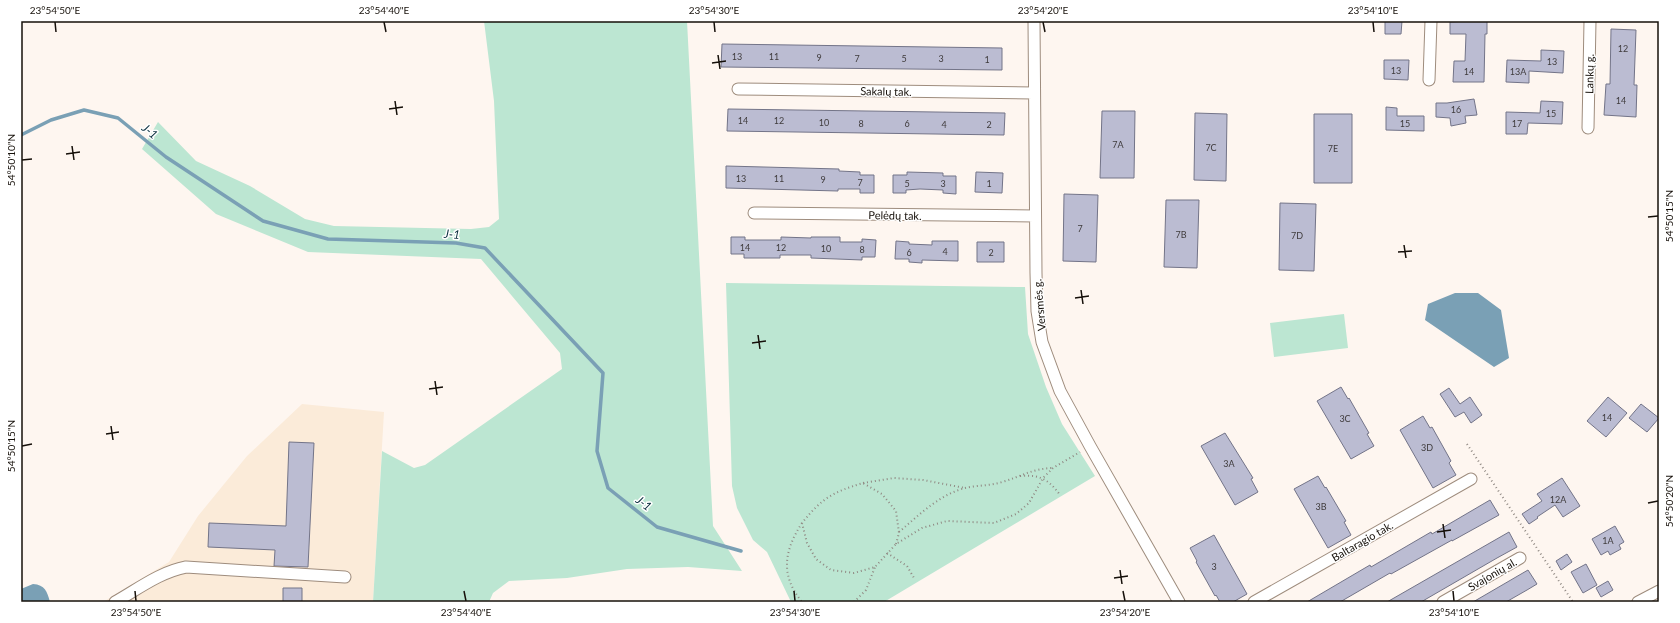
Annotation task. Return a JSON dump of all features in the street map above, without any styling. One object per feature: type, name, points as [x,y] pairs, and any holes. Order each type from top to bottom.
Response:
[{"type":"street","name":"Versmės g.","points":[[1034,21],[1037,311],[1042,342],[1060,391],[1179,602]]},
{"type":"street","points":[[1429,80],[1431,21]]},
{"type":"street","name":"Lankų g.","points":[[1588,128],[1590,21]]},
{"type":"street","name":"Sakalų tak.","points":[[738,89],[1034,93]]},
{"type":"street","name":"Pelėdų tak.","points":[[754,213],[1036,216]]},
{"type":"street","name":"Baltaragio tak.","points":[[1254,602],[1471,479]]},
{"type":"street","name":"Svajonių al.","points":[[1443,602],[1520,558]]},
{"type":"street","points":[[115,602],[156,578],[175,569],[186,567],[345,577]]},
{"type":"street","points":[[1638,602],[1659,591]]},
{"type":"path","points":[[1467,444],[1573,602]]},
{"type":"path","points":[[854,602],[857,601],[866,590],[875,567],[896,544],[922,528],[947,521],[994,522],[1016,514],[1029,503],[1043,478],[1053,468],[1090,446]]},
{"type":"path","points":[[802,602],[791,587],[788,577],[788,557],[792,538],[802,523],[824,498],[863,483],[894,478],[923,480],[966,488],[987,486],[1003,482],[1037,469],[1053,468]]},
{"type":"path","points":[[1017,476],[1032,475],[1043,478],[1052,484],[1060,495]]},
{"type":"path","points":[[863,483],[882,494],[896,511],[899,533],[896,544]]},
{"type":"path","points":[[899,533],[926,509],[946,496],[966,488]]},
{"type":"path","points":[[802,523],[807,543],[816,559],[831,570],[854,573],[875,567]]},
{"type":"path","points":[[887,553],[907,566],[914,578]]},
{"type":"shaded area","points":[[302,404],[384,412],[373,602],[103,602],[169,562],[198,516],[247,456]]},
{"type":"green space","points":[[484,21],[687,21],[713,526],[742,571],[688,567],[627,569],[567,578],[509,581],[493,593],[489,602],[373,602],[382,451],[414,468],[425,465],[562,369],[560,353],[481,259],[308,252],[216,214],[142,149],[158,122],[196,161],[250,186],[305,219],[334,226],[471,229],[489,227],[499,219],[494,101]]},
{"type":"green space","points":[[726,283],[1025,287],[1028,334],[1046,387],[1062,424],[1095,476],[884,602],[791,602],[767,552],[753,540],[737,508],[732,486]]},
{"type":"green space","points":[[1344,314],[1348,348],[1274,357],[1270,323]]},
{"type":"water","points":[[1455,293],[1478,293],[1501,310],[1509,358],[1494,367],[1425,320],[1428,304]]},
{"type":"water","points":[[33,584],[45,589],[50,602],[21,602],[21,589]]},
{"type":"building","points":[[1385,21],[1402,21],[1401,34],[1385,34]]},
{"type":"building","points":[[1487,21],[1487,34],[1485,34],[1484,82],[1453,82],[1454,61],[1465,61],[1466,34],[1450,34],[1450,22]]},
{"type":"building","points":[[1611,29],[1636,30],[1634,85],[1637,85],[1636,117],[1604,115],[1606,84],[1610,84]]},
{"type":"building","points":[[722,44],[1002,48],[1002,70],[721,67]]},
{"type":"building","points":[[1541,50],[1564,51],[1563,73],[1529,71],[1529,83],[1506,82],[1507,60],[1541,61]]},
{"type":"building","points":[[1384,60],[1409,60],[1408,80],[1384,79]]},
{"type":"building","points":[[1474,99],[1477,115],[1465,116],[1466,123],[1451,126],[1450,118],[1436,117],[1436,103]]},
{"type":"building","points":[[1541,101],[1563,102],[1562,124],[1528,123],[1527,134],[1506,134],[1506,112],[1540,113]]},
{"type":"building","points":[[1386,107],[1397,108],[1397,116],[1424,116],[1424,131],[1386,130]]},
{"type":"building","points":[[728,109],[1005,113],[1004,135],[727,131]]},
{"type":"building","points":[[1102,111],[1135,111],[1134,178],[1100,178]]},
{"type":"building","points":[[1195,113],[1227,114],[1226,181],[1194,180]]},
{"type":"building","points":[[1314,114],[1352,114],[1352,183],[1314,183]]},
{"type":"building","points":[[726,166],[839,169],[839,171],[860,172],[860,175],[874,175],[874,193],[860,193],[860,189],[838,189],[838,191],[726,188]]},
{"type":"building","points":[[907,172],[943,173],[943,176],[956,176],[956,194],[943,193],[943,190],[920,189],[906,190],[906,193],[893,193],[893,175],[907,175]]},
{"type":"building","points":[[976,172],[1003,173],[1002,193],[975,192]]},
{"type":"building","points":[[1064,194],[1098,195],[1096,262],[1063,261]]},
{"type":"building","points":[[1166,200],[1199,200],[1197,268],[1164,267]]},
{"type":"building","points":[[1280,203],[1316,204],[1314,271],[1279,270]]},
{"type":"building","points":[[731,237],[745,237],[745,240],[781,240],[781,237],[840,237],[840,242],[862,242],[862,239],[876,240],[875,257],[862,257],[862,260],[811,258],[811,255],[780,255],[780,258],[744,258],[744,254],[731,254]]},
{"type":"building","points":[[896,241],[909,242],[909,244],[932,245],[932,241],[958,241],[958,261],[922,260],[922,263],[909,262],[909,259],[895,259]]},
{"type":"building","points":[[977,242],[1004,242],[1004,262],[977,262]]},
{"type":"building","points":[[1341,387],[1369,433],[1367,434],[1374,446],[1351,459],[1317,401]]},
{"type":"building","points":[[1449,388],[1460,404],[1470,397],[1482,415],[1471,423],[1464,412],[1455,417],[1440,394]]},
{"type":"building","points":[[1608,397],[1627,413],[1606,437],[1587,421]]},
{"type":"building","points":[[1641,404],[1659,418],[1647,432],[1629,418]]},
{"type":"building","points":[[1423,416],[1430,428],[1432,427],[1451,461],[1449,463],[1456,475],[1433,488],[1400,430]]},
{"type":"building","points":[[1225,433],[1253,478],[1251,479],[1258,492],[1235,505],[1201,446]]},
{"type":"building","points":[[289,442],[314,443],[308,567],[274,566],[275,550],[208,547],[209,523],[286,526]]},
{"type":"building","points":[[1318,476],[1346,521],[1344,522],[1351,535],[1328,548],[1294,489]]},
{"type":"building","points":[[1562,478],[1580,506],[1563,517],[1555,505],[1529,524],[1522,514],[1542,501],[1537,494]]},
{"type":"building","points":[[1490,500],[1499,515],[1391,574],[1390,573],[1340,602],[1307,602],[1370,565],[1371,567],[1431,532],[1432,534]]},
{"type":"building","points":[[1615,526],[1624,542],[1619,545],[1621,549],[1610,555],[1608,551],[1601,555],[1592,539]]},
{"type":"building","points":[[1509,532],[1517,547],[1421,602],[1387,602]]},
{"type":"building","points":[[1214,535],[1247,594],[1233,602],[1220,602],[1216,595],[1215,596],[1190,548]]},
{"type":"building","points":[[1567,554],[1572,562],[1561,570],[1556,561]]},
{"type":"building","points":[[1586,564],[1597,585],[1583,593],[1571,572]]},
{"type":"building","points":[[1528,570],[1537,584],[1527,590],[1506,602],[1473,602]]},
{"type":"building","points":[[1608,581],[1613,590],[1601,597],[1596,588]]},
{"type":"building","points":[[283,588],[302,588],[302,602],[283,602]]},
{"type":"waterway","name":"J-1","points":[[21,135],[51,120],[84,110],[118,118],[166,157],[263,221],[328,239],[456,243],[485,248],[603,373],[597,451],[608,488],[657,527],[741,551]]}]
